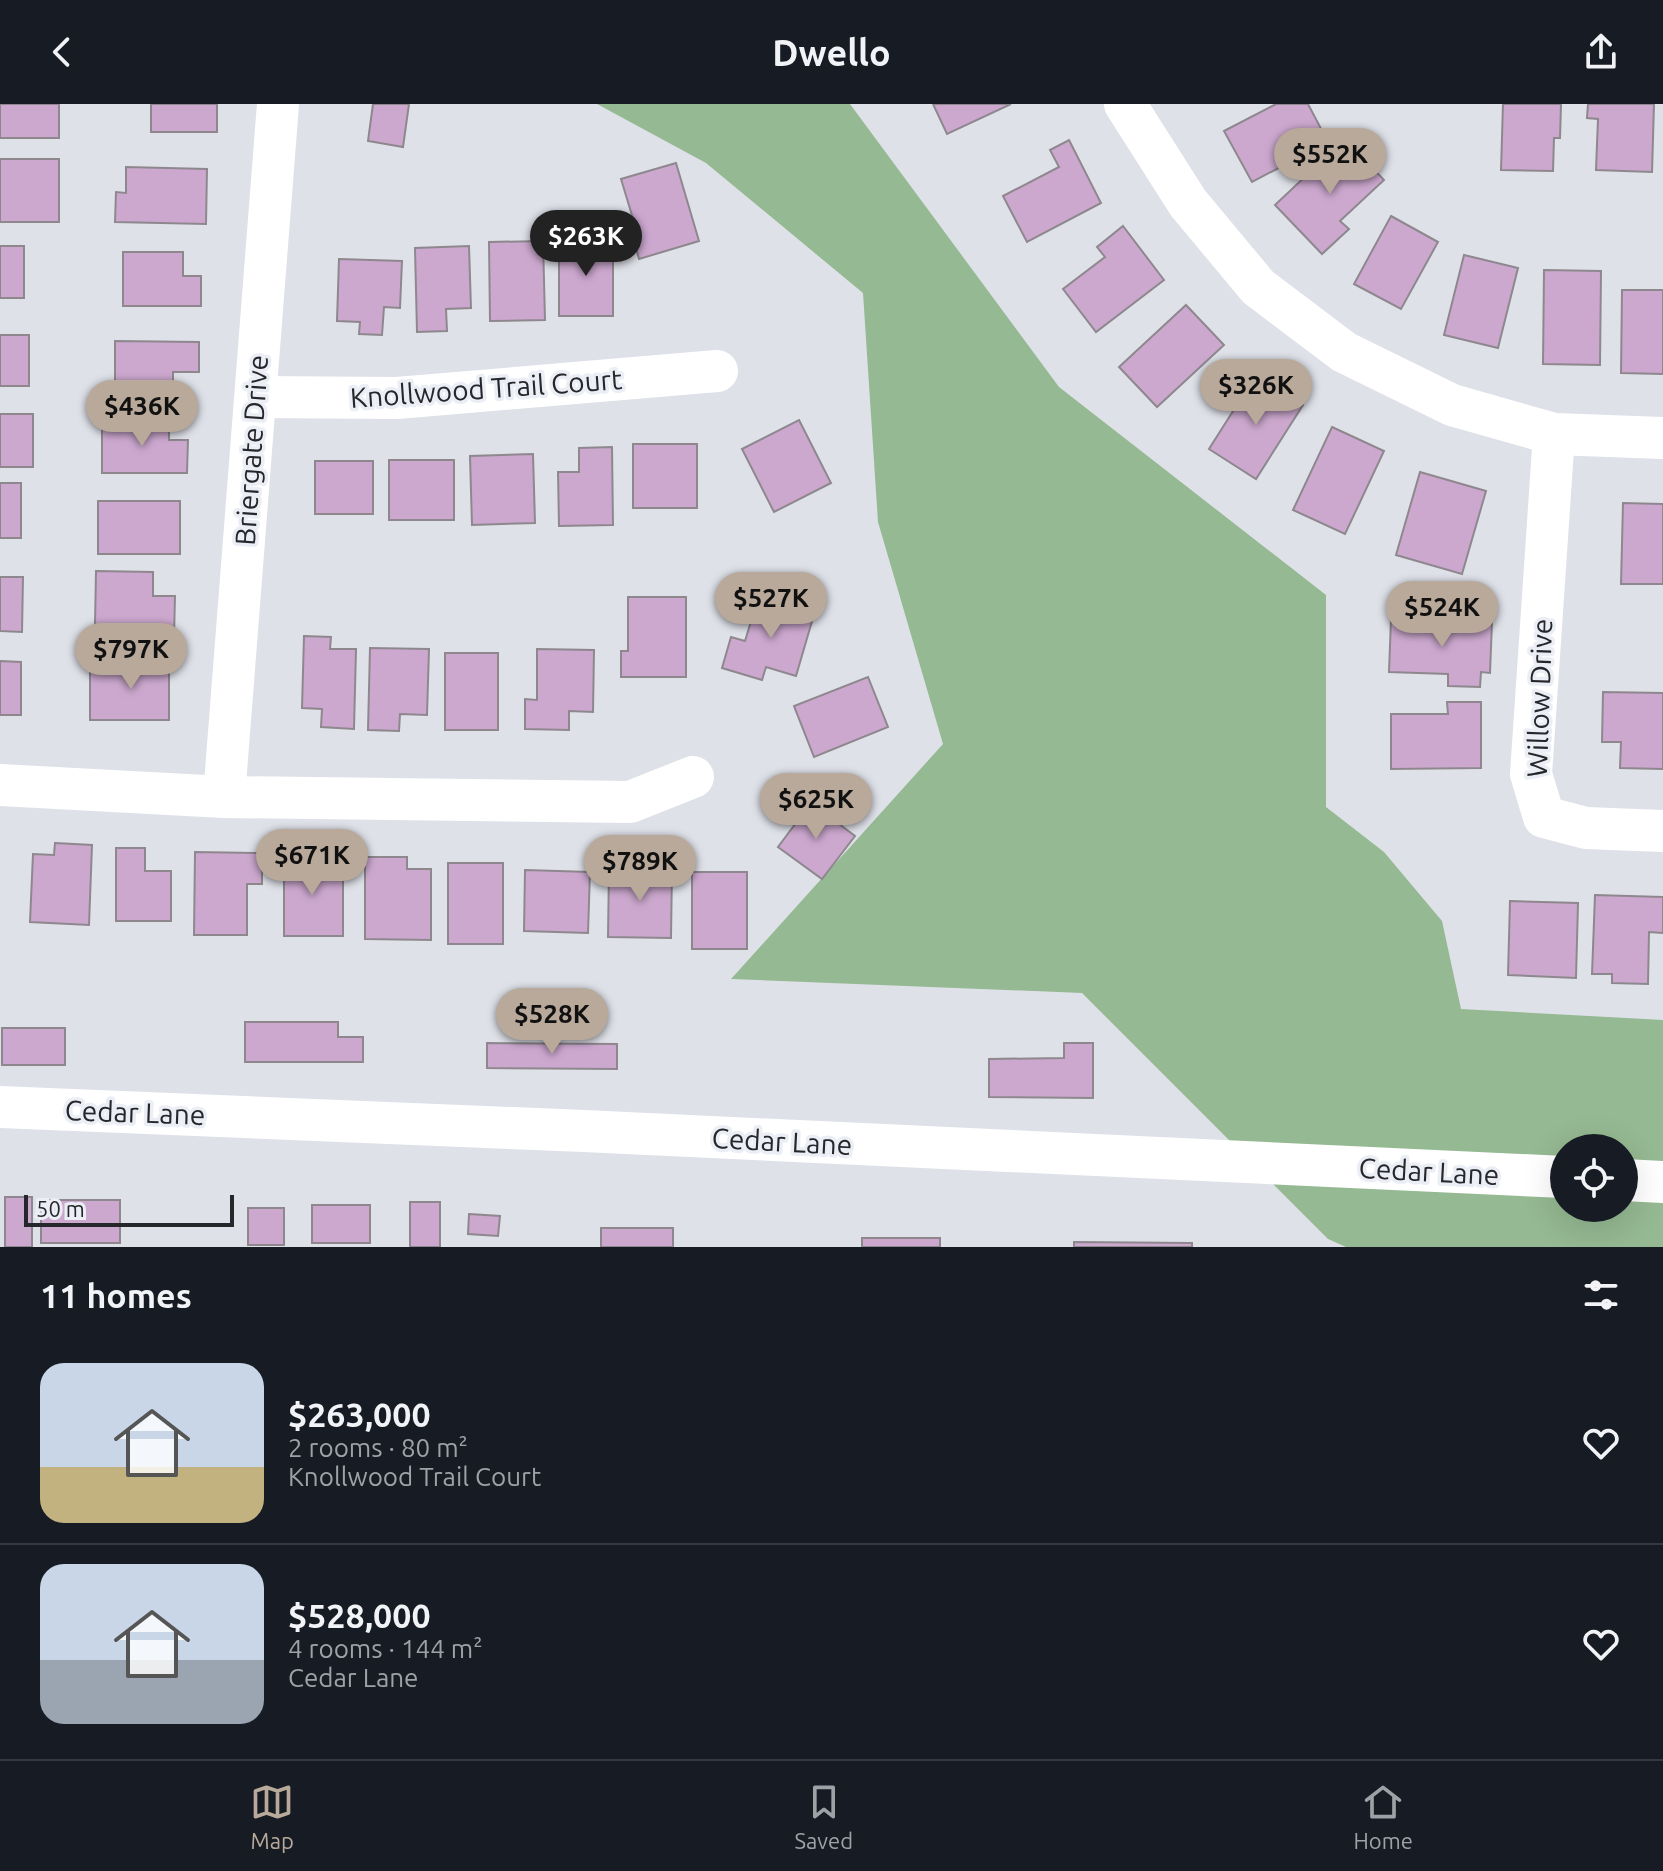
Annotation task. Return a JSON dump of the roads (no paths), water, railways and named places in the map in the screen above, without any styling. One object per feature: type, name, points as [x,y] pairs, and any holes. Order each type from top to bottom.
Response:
[{"type":"street","name":"Briergate Drive","points":[[224,797],[278,104]]},
{"type":"street","points":[[1125,104],[1188,203],[1258,287],[1344,352],[1452,405],[1554,434],[1663,438]]},
{"type":"street","name":"Knollwood Trail Court","points":[[256,397],[397,398],[717,371]]},
{"type":"street","name":"Willow Drive","points":[[1554,434],[1531,774],[1544,817],[1586,828],[1663,831]]},
{"type":"street","points":[[0,785],[224,797],[630,802],[693,777]]},
{"type":"street","name":"Cedar Lane","points":[[0,1107],[1550,1176]]},
{"type":"street","points":[[1638,1181],[1663,1182]]}]
